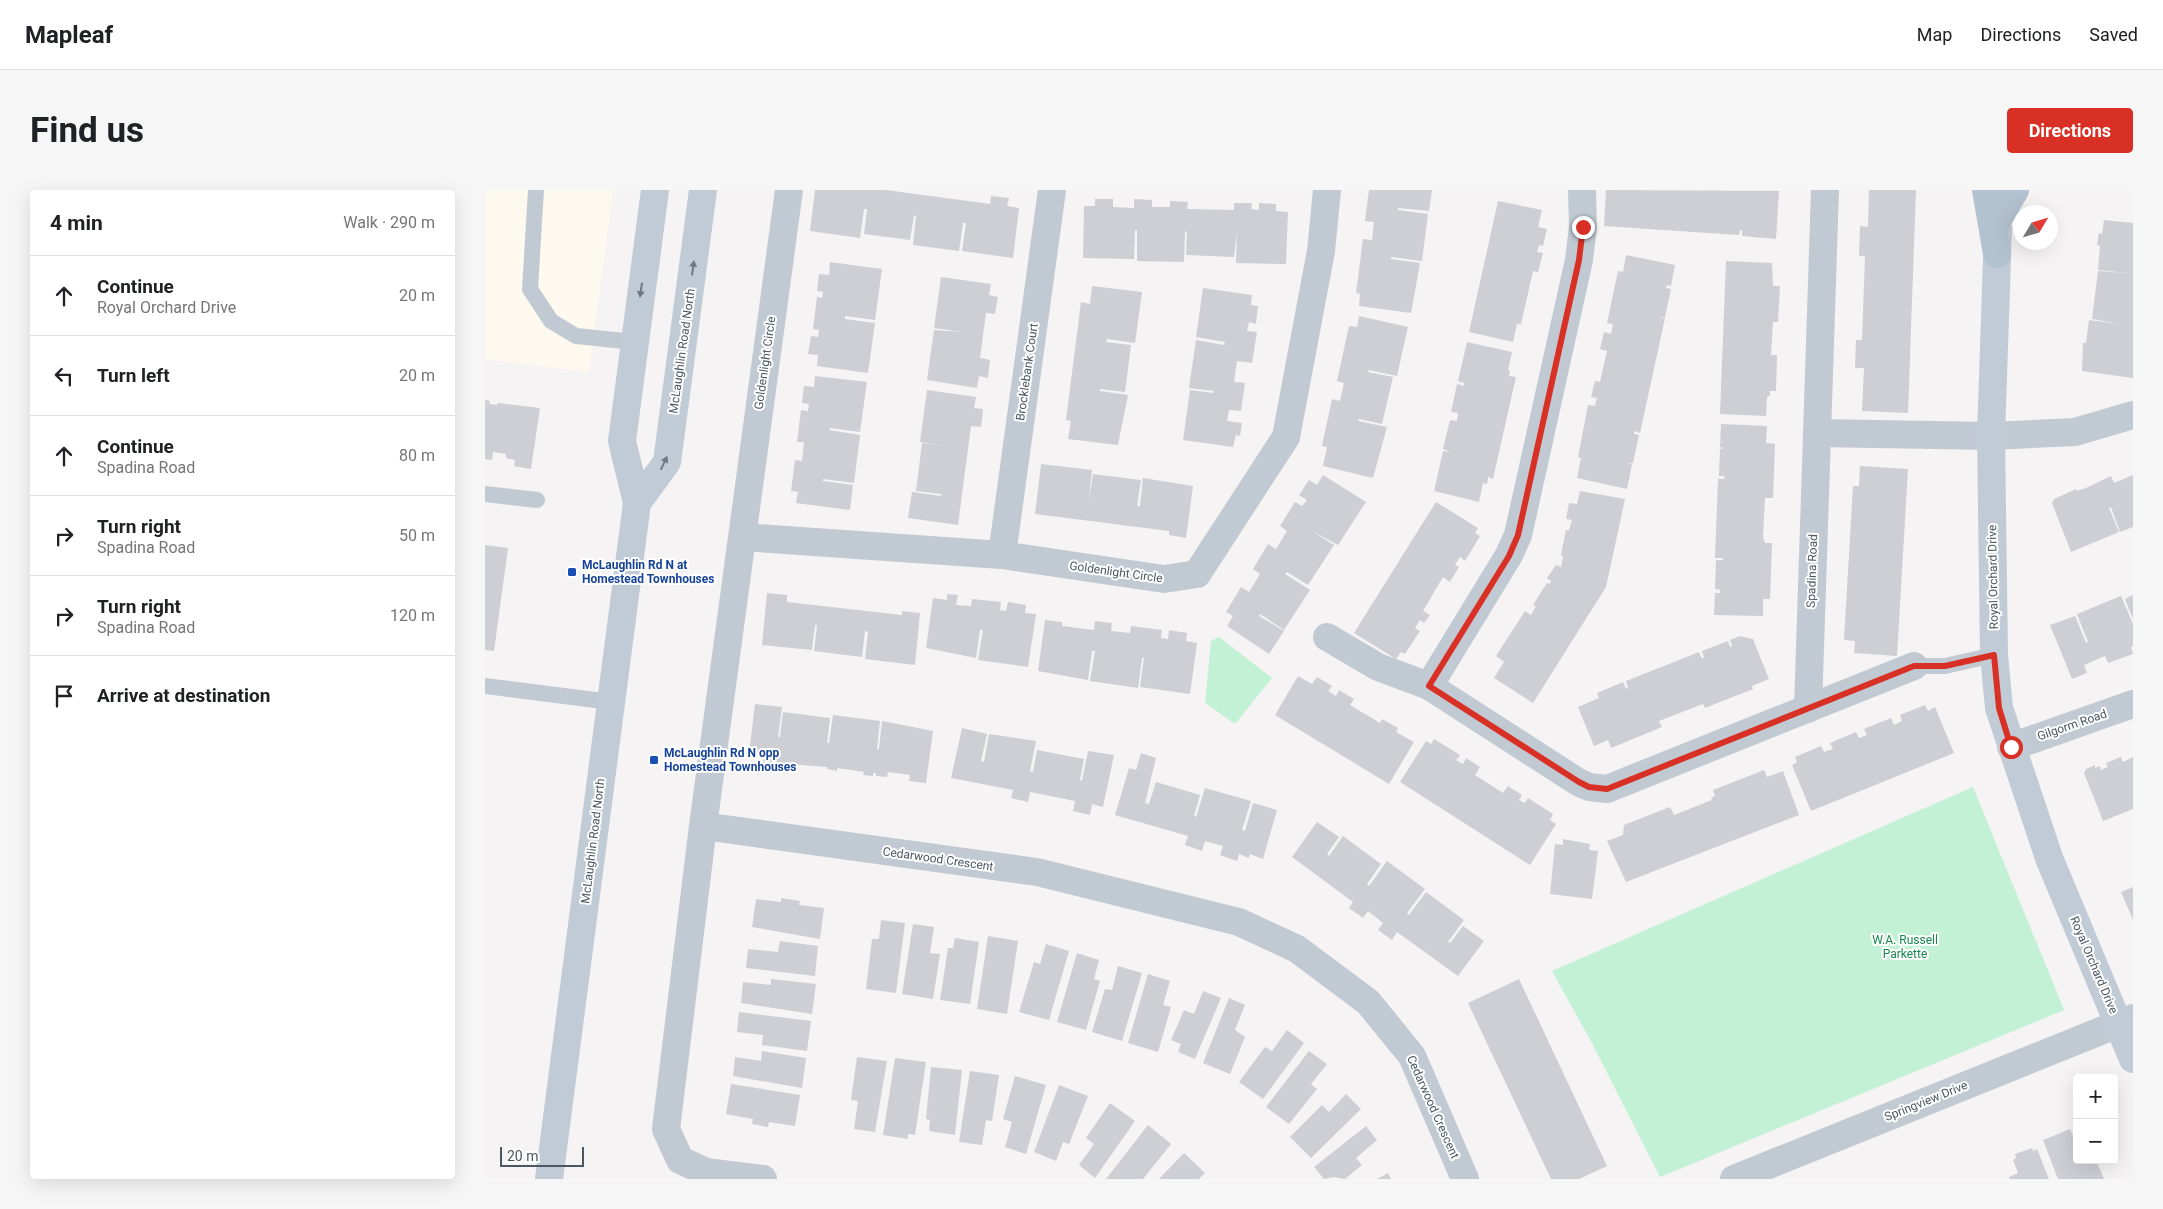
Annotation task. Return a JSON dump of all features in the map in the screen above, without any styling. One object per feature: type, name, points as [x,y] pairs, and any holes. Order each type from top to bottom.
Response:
[{"type":"main road","name":"McLaughlin Road North","points":[[549,1179],[637,503],[622,441],[655,190]]},
{"type":"main road","name":"McLaughlin Road North","points":[[637,503],[667,462],[703,190]]},
{"type":"main road","points":[[1986,190],[1997,254]]},
{"type":"main road","name":"Royal Orchard Drive","points":[[2001,190],[1991,436],[1994,655],[1999,708],[2049,858],[2126,1021],[2133,1059]]},
{"type":"main road","points":[[1999,217],[2015,190]]},
{"type":"street","name":"Goldenlight Circle","points":[[703,826],[789,190]]},
{"type":"street","name":"Brocklebank Court","points":[[1002,555],[1052,190]]},
{"type":"street","name":"Goldenlight Circle","points":[[742,537],[1002,555],[1164,579],[1197,574],[1286,437],[1321,251],[1327,190]]},
{"type":"street","points":[[1429,686],[1509,556],[1518,535],[1580,252],[1584,213],[1582,190]]},
{"type":"street","name":"Spadina Road","points":[[1808,709],[1825,190]]},
{"type":"street","points":[[1817,433],[1991,436],[2075,432],[2133,414]]},
{"type":"street","points":[[1327,636],[1378,667],[1429,686],[1579,782],[1598,789],[1615,788],[1914,666]]},
{"type":"street","name":"Gilgorm Road","points":[[2011,747],[2133,704]]},
{"type":"street","points":[[703,826],[666,1129],[679,1160],[706,1172],[763,1179]]},
{"type":"street","name":"Cedarwood Crescent","points":[[703,826],[1037,872],[1239,922],[1297,949],[1368,1002],[1412,1056],[1465,1179]]},
{"type":"street","name":"Springview Drive","points":[[1734,1179],[2126,1021]]},
{"type":"lane","points":[[536,190],[530,289],[551,321],[576,336],[634,342]]},
{"type":"lane","points":[[485,494],[537,500]]},
{"type":"lane","points":[[1914,666],[1945,666],[1994,655]]},
{"type":"lane","points":[[485,686],[611,702]]},
{"type":"shaded area","points":[[485,190],[613,190],[589,372],[485,359]]},
{"type":"green space","points":[[1219,637],[1272,678],[1235,724],[1205,703],[1211,641]]},
{"type":"green space","name":"W.A. Russell Parkette","points":[[1973,787],[2064,1010],[1660,1177],[1593,1045],[1552,971]]},
{"type":"building","points":[[815,190],[886,190],[990,204],[991,196],[1009,198],[1007,206],[1019,208],[1013,258],[962,251],[966,223],[963,223],[959,251],[913,245],[916,216],[914,215],[910,240],[864,234],[867,209],[864,209],[860,238],[810,231]]},
{"type":"building","points":[[1369,190],[1432,190],[1429,211],[1398,208],[1398,210],[1428,214],[1422,261],[1391,257],[1391,259],[1420,263],[1411,313],[1359,306],[1360,294],[1356,293],[1363,239],[1372,240],[1374,222],[1365,221]]},
{"type":"building","points":[[1606,190],[1779,191],[1776,239],[1742,236],[1742,230],[1740,230],[1739,235],[1604,226]]},
{"type":"building","points":[[1869,190],[1916,190],[1908,413],[1862,411],[1864,368],[1855,368],[1856,340],[1862,340],[1865,256],[1859,256],[1860,226],[1868,227]]},
{"type":"building","points":[[1095,199],[1113,199],[1113,207],[1134,208],[1134,199],[1152,200],[1152,207],[1170,207],[1170,201],[1188,202],[1187,209],[1234,210],[1234,203],[1252,203],[1251,209],[1259,210],[1259,203],[1276,204],[1276,211],[1288,212],[1286,264],[1236,263],[1237,232],[1234,257],[1186,255],[1187,231],[1185,232],[1184,262],[1137,261],[1137,230],[1135,230],[1134,259],[1083,258],[1084,206],[1095,206]]},
{"type":"building","points":[[1498,201],[1542,210],[1538,227],[1547,229],[1543,246],[1539,245],[1537,252],[1543,253],[1538,272],[1533,271],[1521,324],[1517,324],[1513,342],[1469,332]]},
{"type":"building","points":[[2104,220],[2133,223],[2133,378],[2082,371],[2083,343],[2086,343],[2089,320],[2119,324],[2092,319],[2098,271],[2127,273],[2098,270],[2100,246],[2097,245],[2099,233],[2102,234]]},
{"type":"building","points":[[1626,255],[1675,265],[1671,286],[1667,285],[1666,288],[1671,289],[1665,317],[1659,317],[1665,318],[1640,433],[1634,431],[1634,434],[1639,435],[1633,463],[1628,464],[1632,464],[1627,489],[1577,478],[1581,458],[1578,457],[1588,405],[1595,406],[1597,398],[1591,397],[1595,381],[1600,382],[1607,351],[1600,349],[1604,332],[1611,334],[1613,324],[1607,323],[1618,271],[1623,272]]},
{"type":"building","points":[[1726,261],[1772,263],[1773,286],[1780,286],[1778,322],[1773,322],[1771,355],[1777,355],[1776,391],[1770,391],[1770,396],[1767,397],[1766,416],[1720,414]]},
{"type":"building","points":[[830,262],[882,269],[875,320],[845,316],[845,319],[875,323],[868,373],[817,366],[818,355],[808,354],[811,336],[818,337],[819,330],[813,329],[817,297],[822,298],[823,292],[817,291],[819,274],[829,275]]},
{"type":"building","points":[[941,277],[991,284],[989,295],[998,297],[995,314],[986,313],[980,358],[990,360],[988,378],[979,376],[977,388],[927,380],[934,330],[962,332],[934,328]]},
{"type":"building","points":[[1092,286],[1142,292],[1135,343],[1107,339],[1106,342],[1131,345],[1125,392],[1100,389],[1100,391],[1128,395],[1118,445],[1068,439],[1071,421],[1066,420],[1081,302],[1090,304]]},
{"type":"building","points":[[1203,288],[1252,295],[1251,305],[1258,306],[1256,324],[1249,322],[1247,331],[1257,332],[1252,363],[1237,361],[1234,382],[1245,383],[1241,411],[1229,410],[1227,421],[1242,423],[1240,436],[1236,435],[1233,447],[1183,440],[1190,390],[1213,393],[1214,391],[1189,388],[1196,340],[1224,345],[1225,342],[1196,337]]},
{"type":"building","points":[[1359,316],[1408,327],[1397,376],[1369,370],[1368,372],[1393,377],[1382,424],[1359,419],[1358,421],[1387,427],[1373,478],[1323,466],[1327,447],[1322,446],[1332,399],[1340,401],[1344,383],[1337,381],[1349,326],[1357,327]]},
{"type":"building","points":[[1467,342],[1512,352],[1508,370],[1510,371],[1509,376],[1516,377],[1493,479],[1488,477],[1487,484],[1483,483],[1479,502],[1434,491],[1443,451],[1450,452],[1443,449],[1450,420],[1457,421],[1458,413],[1451,412],[1457,384],[1464,386],[1464,383],[1458,381]]},
{"type":"building","points":[[815,376],[867,382],[860,432],[830,428],[829,430],[860,435],[854,483],[823,479],[823,481],[853,485],[850,510],[796,503],[798,492],[791,491],[795,460],[802,461],[804,442],[797,442],[801,410],[808,411],[809,404],[802,403],[804,386],[814,387]]},
{"type":"building","points":[[927,390],[976,397],[974,408],[983,409],[981,427],[971,426],[958,525],[908,518],[912,492],[941,496],[941,494],[916,491],[922,443],[947,447],[920,442]]},
{"type":"building","points":[[485,400],[490,401],[489,404],[497,405],[498,403],[540,408],[531,469],[514,466],[515,460],[506,458],[506,454],[493,452],[492,460],[485,459]]},
{"type":"building","points":[[1721,424],[1767,426],[1766,443],[1775,444],[1773,498],[1765,498],[1763,537],[1765,543],[1772,543],[1770,599],[1763,599],[1763,616],[1714,615],[1715,593],[1720,593],[1720,590],[1715,589],[1716,560],[1723,560],[1723,558],[1715,558],[1718,479],[1724,479],[1725,476],[1719,476],[1720,449],[1723,448],[1720,447]]},
{"type":"building","points":[[1041,464],[1092,470],[1089,500],[1093,474],[1141,480],[1137,506],[1140,506],[1143,478],[1193,486],[1186,538],[1169,535],[1169,531],[1035,514]]},
{"type":"building","points":[[1860,466],[1908,469],[1897,656],[1854,653],[1855,641],[1844,640],[1853,486],[1859,486]]},
{"type":"building","points":[[1323,475],[1366,502],[1338,545],[1312,531],[1334,545],[1308,585],[1287,572],[1285,574],[1310,590],[1284,630],[1260,614],[1259,616],[1284,631],[1269,654],[1227,626],[1233,616],[1226,612],[1241,587],[1249,592],[1260,574],[1253,569],[1268,544],[1276,549],[1287,531],[1280,526],[1295,502],[1302,506],[1307,500],[1299,495],[1309,480],[1317,485]]},
{"type":"building","points":[[2133,475],[2133,527],[2120,532],[2111,507],[2109,508],[2119,532],[2071,552],[2052,503],[2054,499],[2076,489],[2077,491],[2086,488],[2111,476],[2114,483]]},
{"type":"building","points":[[1580,491],[1625,499],[1606,587],[1533,703],[1494,678],[1504,662],[1496,656],[1525,611],[1531,615],[1536,606],[1533,605],[1547,583],[1550,584],[1551,581],[1547,578],[1556,565],[1561,567],[1563,556],[1561,555],[1566,530],[1569,530],[1572,520],[1566,519],[1569,503],[1577,504]]},
{"type":"building","points":[[1436,502],[1478,528],[1475,533],[1480,536],[1465,561],[1460,557],[1455,565],[1459,567],[1450,582],[1443,577],[1423,611],[1430,615],[1424,623],[1420,620],[1415,628],[1420,631],[1405,654],[1401,652],[1396,659],[1354,633]]},
{"type":"building","points":[[485,545],[508,548],[494,651],[485,650]]},
{"type":"building","points":[[767,593],[787,595],[787,602],[902,615],[902,611],[920,613],[915,665],[865,659],[868,632],[865,631],[862,657],[814,651],[817,625],[815,625],[812,650],[762,645]]},
{"type":"building","points":[[947,594],[958,595],[956,605],[971,606],[972,599],[1001,602],[1000,610],[1006,611],[1008,602],[1026,605],[1025,613],[1036,614],[1028,667],[978,660],[983,630],[980,630],[976,658],[926,648],[933,598],[947,600]]},
{"type":"building","points":[[2133,595],[2133,619],[2125,599]]},
{"type":"building","points":[[2121,596],[2133,624],[2133,646],[2131,647],[2133,654],[2108,663],[2105,656],[2084,665],[2087,673],[2072,679],[2050,625],[2075,616],[2086,643],[2088,642],[2077,614]]},
{"type":"building","points":[[1045,620],[1062,622],[1062,626],[1094,630],[1095,621],[1112,623],[1111,631],[1130,633],[1131,626],[1162,630],[1161,638],[1168,639],[1169,630],[1187,633],[1186,641],[1197,643],[1190,694],[1140,687],[1144,658],[1142,658],[1138,688],[1090,681],[1095,651],[1092,651],[1088,680],[1038,671]]},
{"type":"building","points":[[1740,636],[1753,639],[1769,679],[1752,686],[1753,689],[1705,708],[1703,704],[1659,721],[1662,727],[1611,748],[1608,740],[1594,746],[1578,707],[1599,698],[1597,693],[1623,682],[1626,689],[1628,688],[1626,681],[1699,652],[1702,659],[1704,657],[1702,651],[1728,641],[1730,647],[1732,646],[1730,640]]},
{"type":"building","points":[[1298,676],[1312,684],[1317,677],[1332,686],[1328,691],[1336,696],[1339,690],[1354,699],[1350,705],[1380,723],[1382,719],[1398,728],[1396,732],[1414,742],[1389,784],[1275,715]]},
{"type":"building","points":[[755,704],[782,707],[778,737],[780,737],[783,712],[830,718],[827,743],[829,743],[833,715],[880,721],[877,749],[879,749],[882,721],[933,731],[926,783],[909,781],[910,775],[888,772],[887,777],[876,776],[876,773],[873,773],[873,776],[863,775],[864,772],[837,768],[837,771],[827,769],[827,767],[763,762],[764,755],[749,753]]},
{"type":"building","points":[[1925,705],[1928,711],[1935,707],[1954,753],[1811,811],[1792,765],[1797,762],[1795,757],[1821,746],[1824,752],[1833,749],[1830,743],[1856,732],[1859,738],[1867,735],[1864,729],[1891,718],[1894,725],[1902,721],[1900,715]]},
{"type":"building","points":[[962,728],[987,734],[981,761],[984,762],[989,734],[1036,741],[1030,771],[1033,772],[1037,750],[1084,759],[1080,780],[1082,781],[1088,751],[1114,755],[1103,807],[1092,804],[1090,815],[1073,811],[1075,801],[1030,792],[1028,802],[1011,798],[1013,790],[951,778]]},
{"type":"building","points":[[1434,739],[1460,755],[1456,760],[1463,764],[1466,758],[1480,767],[1475,775],[1503,793],[1508,786],[1522,795],[1519,800],[1525,803],[1528,798],[1553,814],[1550,820],[1556,824],[1530,865],[1400,782],[1426,741],[1431,744]]},
{"type":"building","points":[[1141,753],[1156,758],[1145,803],[1149,804],[1156,782],[1200,795],[1194,816],[1196,817],[1205,788],[1251,801],[1242,830],[1245,831],[1253,803],[1277,810],[1263,859],[1250,854],[1249,858],[1239,854],[1237,861],[1220,855],[1223,846],[1205,841],[1202,851],[1185,845],[1188,836],[1115,815],[1129,768],[1136,770]]},
{"type":"building","points":[[2121,757],[2123,762],[2133,757],[2133,809],[2103,821],[2084,773],[2086,769],[2095,765],[2095,768],[2100,766],[2101,770],[2108,767],[2106,763]]},
{"type":"building","points":[[1764,770],[1767,777],[1783,771],[1799,815],[1626,882],[1607,841],[1623,835],[1624,825],[1670,807],[1674,815],[1712,800],[1711,798],[1715,796],[1713,790]]},
{"type":"building","points":[[1317,822],[1339,837],[1327,854],[1329,856],[1343,836],[1381,864],[1367,884],[1369,886],[1387,861],[1425,889],[1407,913],[1409,915],[1426,892],[1464,920],[1448,942],[1450,943],[1463,926],[1484,941],[1458,976],[1397,932],[1392,940],[1378,930],[1383,923],[1368,911],[1363,918],[1349,908],[1353,902],[1292,857]]},
{"type":"building","points":[[1563,839],[1590,844],[1589,850],[1598,851],[1592,899],[1550,894],[1555,844],[1563,845]]},
{"type":"building","points":[[2133,887],[2133,920],[2121,892]]},
{"type":"building","points":[[781,898],[800,901],[799,905],[824,908],[820,939],[752,927],[756,899],[781,902]]},
{"type":"building","points":[[881,920],[905,923],[896,993],[866,989],[872,939],[879,939]]},
{"type":"building","points":[[913,924],[934,927],[930,953],[940,954],[933,999],[902,994]]},
{"type":"building","points":[[988,936],[1018,941],[1007,1014],[977,1009]]},
{"type":"building","points":[[955,938],[979,942],[970,1004],[940,1000],[948,948],[953,948]]},
{"type":"building","points":[[780,941],[818,946],[815,976],[746,968],[748,949],[778,952]]},
{"type":"building","points":[[1046,944],[1069,951],[1049,1020],[1019,1012],[1034,962],[1040,964]]},
{"type":"building","points":[[1077,953],[1099,960],[1094,979],[1100,981],[1086,1030],[1057,1022]]},
{"type":"building","points":[[1118,966],[1142,973],[1122,1041],[1092,1032],[1105,989],[1112,990]]},
{"type":"building","points":[[1148,974],[1170,981],[1163,1005],[1171,1007],[1158,1052],[1128,1043]]},
{"type":"building","points":[[771,979],[816,984],[812,1014],[741,1003],[743,982],[771,985]]},
{"type":"building","points":[[1519,979],[1607,1166],[1579,1179],[1551,1179],[1468,1003]]},
{"type":"building","points":[[1203,991],[1221,998],[1195,1059],[1178,1052],[1181,1044],[1171,1040],[1184,1010],[1194,1014]]},
{"type":"building","points":[[1229,998],[1245,1005],[1235,1030],[1245,1037],[1230,1074],[1203,1063]]},
{"type":"building","points":[[739,1012],[811,1021],[807,1051],[762,1045],[763,1035],[737,1032]]},
{"type":"building","points":[[1287,1030],[1304,1043],[1263,1099],[1239,1082],[1265,1047],[1272,1051]]},
{"type":"building","points":[[762,1051],[806,1058],[802,1088],[733,1076],[735,1057],[761,1061]]},
{"type":"building","points":[[1309,1051],[1327,1064],[1311,1084],[1317,1089],[1289,1124],[1266,1107]]},
{"type":"building","points":[[857,1057],[887,1061],[875,1132],[854,1129],[858,1101],[851,1100]]},
{"type":"building","points":[[895,1058],[926,1062],[915,1135],[908,1134],[908,1139],[883,1135]]},
{"type":"building","points":[[931,1067],[962,1070],[955,1135],[929,1131],[930,1120],[926,1119]]},
{"type":"building","points":[[970,1071],[999,1075],[992,1121],[986,1120],[982,1145],[959,1142]]},
{"type":"building","points":[[1015,1076],[1046,1085],[1026,1154],[1005,1147],[1012,1122],[1003,1119]]},
{"type":"building","points":[[731,1084],[800,1095],[795,1126],[769,1122],[768,1127],[752,1124],[753,1119],[726,1114]]},
{"type":"building","points":[[1059,1085],[1088,1096],[1069,1144],[1063,1142],[1056,1161],[1034,1152]]},
{"type":"building","points":[[1346,1094],[1361,1109],[1311,1158],[1290,1137],[1322,1105],[1329,1112]]},
{"type":"building","points":[[1110,1103],[1135,1121],[1095,1178],[1079,1165],[1094,1144],[1086,1138]]},
{"type":"building","points":[[1148,1125],[1171,1144],[1143,1179],[1106,1179]]},
{"type":"building","points":[[1366,1126],[1377,1140],[1356,1158],[1362,1165],[1345,1179],[1334,1177],[1324,1179],[1314,1167]]},
{"type":"building","points":[[2070,1129],[2073,1136],[2073,1164],[2098,1164],[2104,1179],[2058,1179],[2043,1140]]},
{"type":"building","points":[[2032,1148],[2033,1151],[2037,1149],[2049,1179],[2010,1179],[2009,1177],[2018,1173],[2013,1160],[2016,1158],[2015,1154]]},
{"type":"building","points":[[1184,1153],[1205,1173],[1199,1179],[1159,1179]]},
{"type":"building","points":[[1388,1173],[1391,1179],[1377,1179]]},
{"type":"place","name":"McLaughlin Rd N at Homestead Townhouses","points":[[572,572]]},
{"type":"place","name":"McLaughlin Rd N opp Homestead Townhouses","points":[[654,760]]},
{"type":"route","points":[[1583,227],[1579,260],[1518,535],[1509,556],[1429,686],[1579,782],[1589,787],[1607,789],[1615,788],[1914,666],[1945,666],[1994,655],[1999,708],[2011,747]]}]
